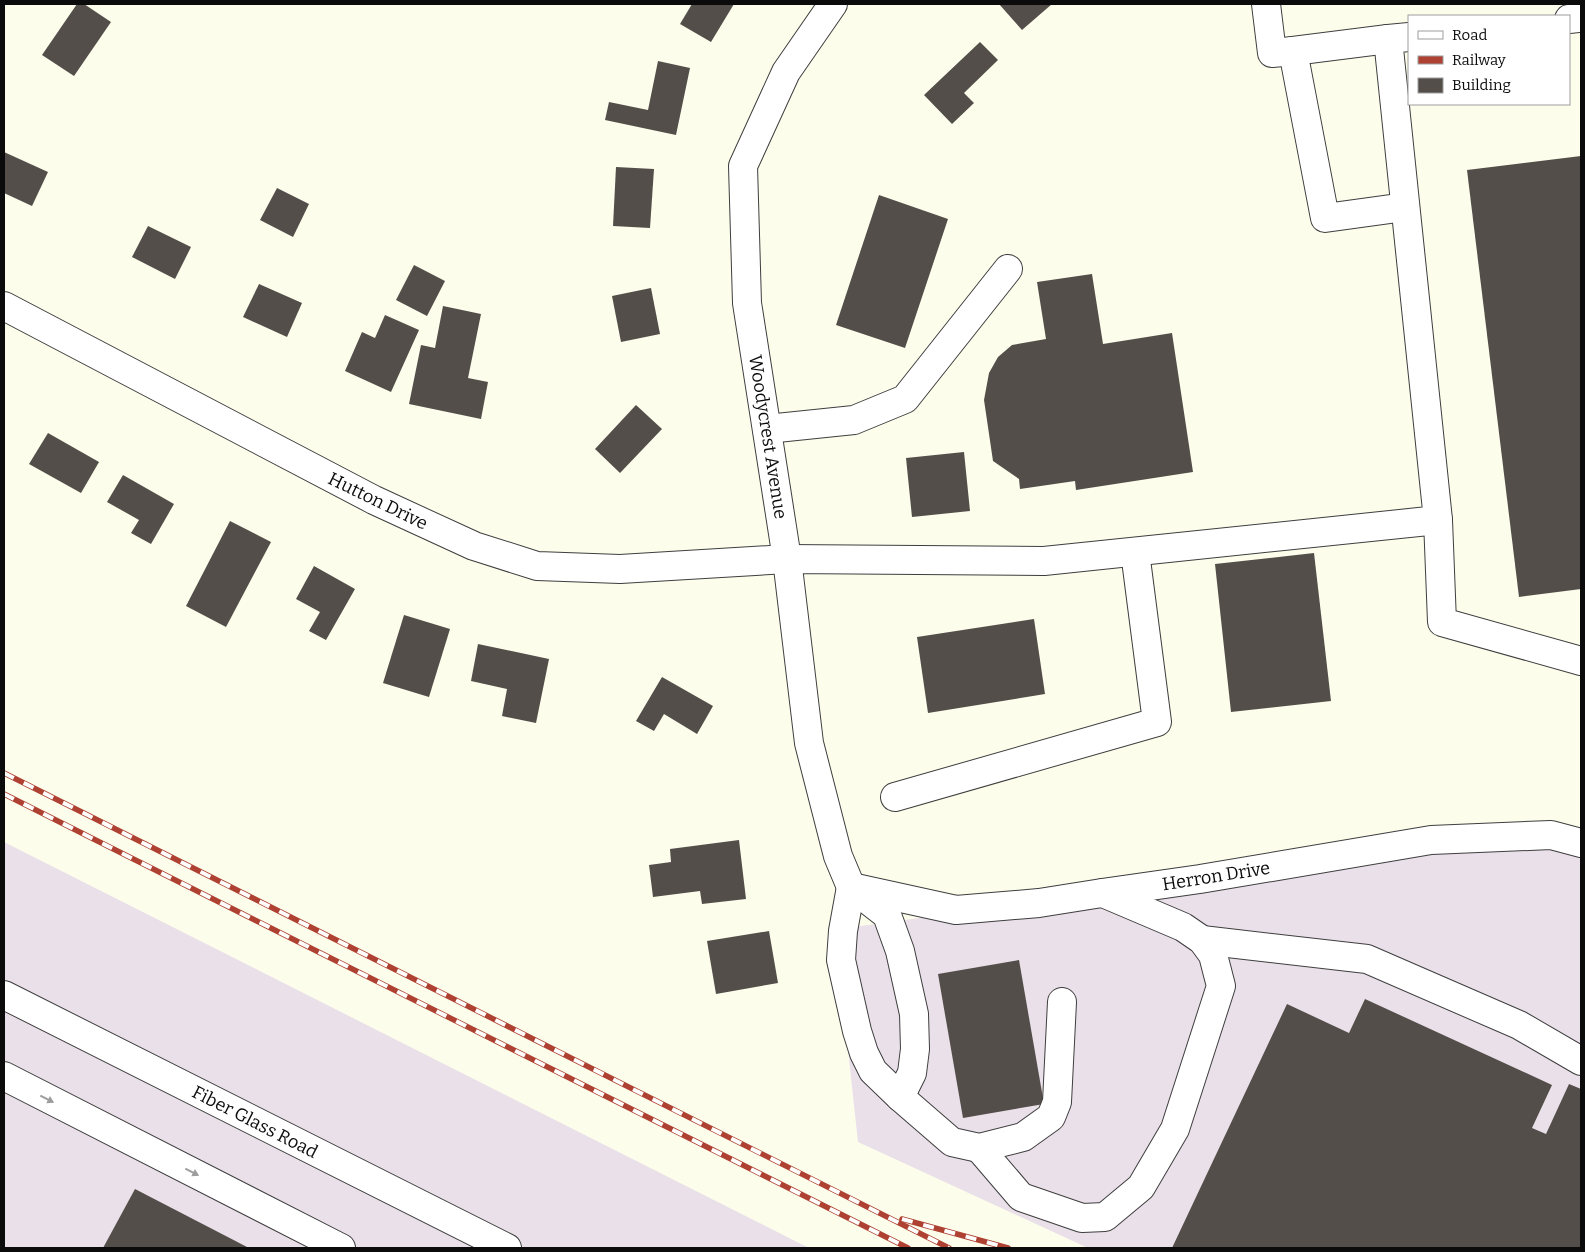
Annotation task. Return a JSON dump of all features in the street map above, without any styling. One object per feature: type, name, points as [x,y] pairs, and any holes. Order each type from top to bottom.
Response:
[{"type":"street","name":"Woodycrest Avenue","points":[[833,4],[786,72],[743,166],[747,303],[787,560],[809,743],[838,856],[850,886]]},
{"type":"street","points":[[1266,4],[1272,53],[1398,38],[1405,207],[1438,520],[1442,622],[1581,661]]},
{"type":"street","points":[[1293,51],[1325,218],[1405,207]]},
{"type":"street","points":[[767,429],[854,420],[904,399],[1008,269]]},
{"type":"street","name":"Hutton Drive","points":[[4,306],[374,500],[474,546],[538,566],[620,570],[787,560],[1044,561],[1438,520]]},
{"type":"street","points":[[895,796],[1157,722],[1135,552]]},
{"type":"street","name":"Herron Drive","points":[[850,886],[956,910],[1039,904],[1431,840],[1552,835],[1581,843]]},
{"type":"street","points":[[900,1097],[912,1073],[916,1049],[914,1014],[900,951],[887,915],[850,886],[843,931],[841,960],[857,1031],[864,1053],[873,1071],[900,1097],[952,1142],[979,1148],[1023,1137],[1050,1117],[1057,1102],[1062,1002]]},
{"type":"street","points":[[979,1148],[1021,1197],[1082,1218],[1105,1217],[1141,1187],[1175,1128],[1221,986],[1213,955],[1202,940],[1183,927],[1102,893]]},
{"type":"street","points":[[1202,940],[1367,959],[1519,1025],[1581,1061]]},
{"type":"street","name":"Fiber Glass Road","points":[[4,995],[507,1248]]},
{"type":"street","points":[[4,1076],[341,1248]]},
{"type":"shaded area","points":[[1431,840],[1581,843],[1581,1248],[1088,1248],[858,1142],[832,930],[1102,893]]},
{"type":"shaded area","points":[[4,842],[809,1248],[4,1248]]},
{"type":"building","points":[[77,4],[84,4],[111,22],[74,76],[42,55]]},
{"type":"building","points":[[692,4],[734,4],[711,42],[680,24]]},
{"type":"building","points":[[999,4],[1052,4],[1022,30]]},
{"type":"building","points":[[980,42],[998,60],[964,93],[974,103],[952,124],[924,95]]},
{"type":"building","points":[[658,61],[690,68],[676,135],[605,120],[609,102],[648,110]]},
{"type":"building","points":[[4,152],[48,172],[32,206],[4,193]]},
{"type":"building","points":[[1581,156],[1581,589],[1519,597],[1467,170]]},
{"type":"building","points":[[616,167],[654,169],[650,228],[613,226]]},
{"type":"building","points":[[277,188],[309,204],[293,237],[260,220]]},
{"type":"building","points":[[879,195],[948,219],[905,348],[836,325]]},
{"type":"building","points":[[148,226],[191,247],[175,279],[132,257]]},
{"type":"building","points":[[414,265],[445,281],[427,316],[396,300]]},
{"type":"building","points":[[1092,274],[1103,344],[1172,333],[1193,472],[1076,490],[1075,481],[1020,489],[1019,479],[993,461],[984,400],[989,373],[998,357],[1012,345],[1046,339],[1037,282]]},
{"type":"building","points":[[259,284],[302,303],[287,337],[243,317]]},
{"type":"building","points":[[651,288],[660,334],[621,342],[612,296]]},
{"type":"building","points":[[443,306],[481,314],[468,378],[488,382],[481,419],[409,404],[421,345],[435,348]]},
{"type":"building","points":[[385,315],[419,330],[391,392],[345,371],[362,332],[375,338]]},
{"type":"building","points":[[636,405],[662,429],[620,473],[595,449]]},
{"type":"building","points":[[48,433],[99,462],[81,493],[29,464]]},
{"type":"building","points":[[964,452],[970,511],[912,517],[906,458]]},
{"type":"building","points":[[123,475],[174,504],[151,544],[131,533],[139,520],[107,502]]},
{"type":"building","points":[[230,521],[271,542],[226,627],[186,606]]},
{"type":"building","points":[[1314,553],[1331,701],[1231,712],[1215,564]]},
{"type":"building","points":[[314,566],[355,589],[326,640],[309,631],[320,612],[296,599]]},
{"type":"building","points":[[404,615],[450,629],[429,697],[383,683]]},
{"type":"building","points":[[1034,619],[1045,694],[928,713],[917,637]]},
{"type":"building","points":[[478,644],[549,659],[536,723],[502,716],[507,689],[471,681]]},
{"type":"building","points":[[662,677],[713,706],[697,734],[664,714],[654,731],[636,721]]},
{"type":"building","points":[[739,840],[746,899],[702,904],[700,891],[653,897],[649,865],[671,862],[670,849]]},
{"type":"building","points":[[769,931],[778,983],[716,994],[707,941]]},
{"type":"building","points":[[1019,960],[1044,1104],[963,1118],[938,974]]},
{"type":"building","points":[[1365,999],[1552,1085],[1532,1128],[1546,1134],[1569,1084],[1581,1089],[1581,1248],[1172,1248],[1287,1004],[1349,1033]]},
{"type":"building","points":[[135,1189],[249,1248],[103,1248]]},
{"type":"railway","points":[[4,773],[949,1248]]},
{"type":"railway","points":[[4,794],[908,1248]]},
{"type":"railway","points":[[902,1219],[1008,1248]]}]
